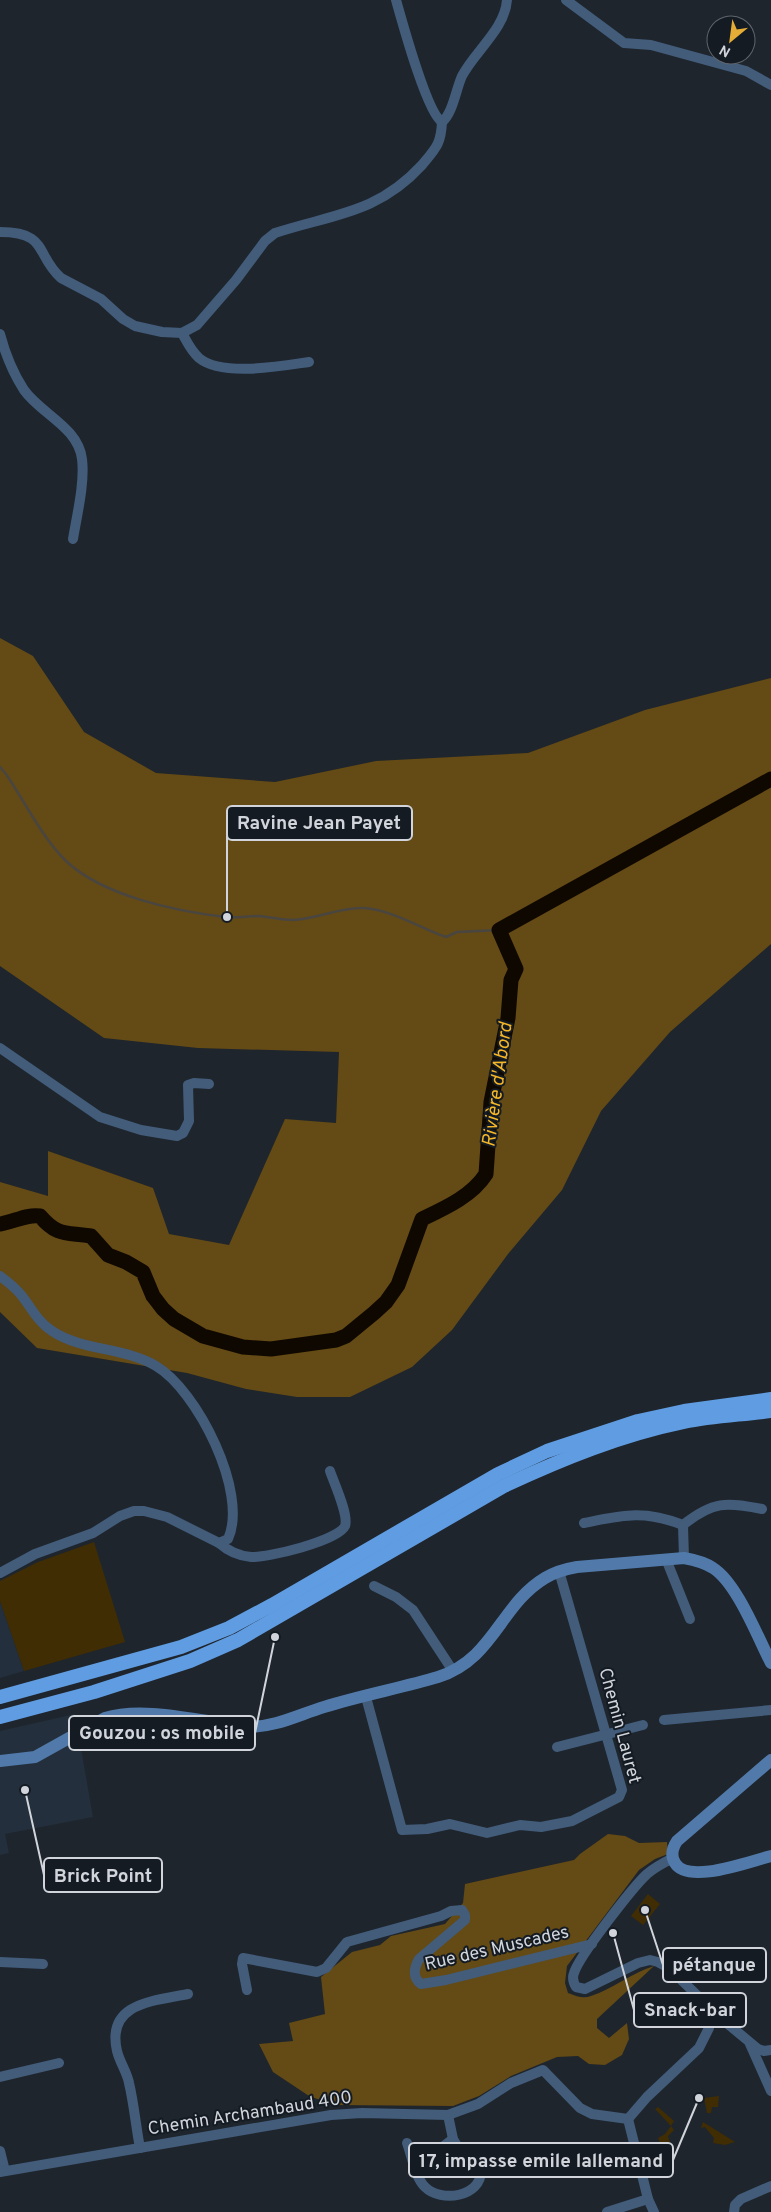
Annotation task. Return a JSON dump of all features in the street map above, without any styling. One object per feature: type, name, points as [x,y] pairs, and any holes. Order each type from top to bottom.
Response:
[{"type":"highway","points":[[0,1697],[181,1647],[229,1628],[498,1474],[547,1451],[592,1435],[648,1419],[684,1411],[771,1399]]},
{"type":"highway","points":[[0,1719],[60,1705],[190,1661],[238,1640],[504,1486],[593,1448],[684,1422],[771,1411]]},
{"type":"main road","points":[[0,1760],[35,1757],[105,1718],[116,1714],[142,1713],[246,1727],[274,1725],[324,1707],[453,1672],[479,1653],[531,1588],[544,1578],[559,1571],[576,1567],[684,1558],[699,1561],[715,1569],[734,1589],[771,1663]]},
{"type":"main road","points":[[771,1760],[677,1841],[672,1852],[672,1858],[686,1872],[701,1873],[771,1856]]},
{"type":"street","points":[[396,0],[433,112],[442,122]]},
{"type":"street","points":[[0,232],[22,234],[30,238],[38,244],[56,274],[101,299],[129,323],[162,332],[182,333],[196,325],[236,280],[265,241],[275,233],[365,207],[389,193],[412,175],[438,147],[441,138],[442,122],[447,116],[455,92],[472,60],[498,27],[506,0]]},
{"type":"street","points":[[566,0],[624,43],[651,45],[746,71],[771,85]]},
{"type":"street","points":[[182,333],[194,353],[200,359],[220,366],[264,368],[309,362]]},
{"type":"street","points":[[0,334],[9,361],[24,390],[59,422],[80,449],[83,460],[82,477],[74,539]]},
{"type":"street","points":[[0,1048],[93,1114],[141,1130],[177,1136],[183,1133],[189,1120],[188,1085],[194,1083],[209,1084]]},
{"type":"street","points":[[0,1276],[22,1296],[40,1321],[50,1330],[76,1341],[117,1351],[156,1366],[171,1378],[180,1389],[198,1412],[215,1443],[226,1473],[233,1503],[233,1522],[228,1539],[219,1544]]},
{"type":"street","points":[[0,1573],[35,1554],[93,1533],[120,1516],[134,1511],[167,1517],[239,1555],[252,1557],[277,1553],[336,1535],[344,1527],[346,1517],[330,1471]]},
{"type":"street","points":[[584,1523],[636,1514],[652,1515],[683,1525],[715,1505],[742,1505],[762,1509]]},
{"type":"street","points":[[683,1525],[684,1558]]},
{"type":"street","points":[[666,1560],[690,1619]]},
{"type":"street","name":"Chemin Lauret","points":[[366,1697],[401,1829],[405,1831],[450,1824],[487,1833],[520,1825],[541,1827],[572,1820],[620,1795],[622,1790],[559,1571]]},
{"type":"street","points":[[374,1586],[396,1597],[413,1610],[453,1672]]},
{"type":"street","points":[[664,1720],[771,1710]]},
{"type":"street","points":[[557,1747],[643,1725]]},
{"type":"street","points":[[672,1858],[657,1866],[645,1876],[592,1944],[573,1974],[573,1981],[580,1989],[591,1988],[638,1963],[650,1960],[670,1968],[700,1997],[705,2005],[750,2043],[764,2051],[771,2050]]},
{"type":"street","name":"Rue des Muscades","points":[[247,1990],[242,1964],[243,1958],[318,1972],[326,1968],[347,1942],[441,1916],[450,1911],[462,1910],[465,1920],[418,1959],[414,1968],[415,1975],[421,1984],[446,1980],[592,1944]]},
{"type":"street","points":[[0,1962],[43,1964]]},
{"type":"street","points":[[140,2148],[130,2084],[118,2053],[115,2028],[120,2018],[145,2002],[188,1994]]},
{"type":"street","points":[[654,2212],[648,2199],[628,2119],[699,2048],[709,2028],[704,2016],[705,2005]]},
{"type":"street","points":[[750,2043],[771,2091]]},
{"type":"street","points":[[0,2077],[59,2063]]},
{"type":"street","name":"Chemin Archambaud 400","points":[[2,2171],[331,2115],[362,2113],[448,2115],[478,2104],[511,2083],[543,2070],[580,2108],[592,2114],[628,2119]]},
{"type":"street","points":[[408,2143],[418,2178],[423,2186],[442,2196],[468,2192],[476,2187],[481,2178],[480,2170],[459,2149],[453,2139],[448,2115]]},
{"type":"street","points":[[413,2160],[436,2152],[453,2139]]},
{"type":"street","points":[[0,2151],[2,2171]]},
{"type":"street","points":[[734,2212],[734,2204],[741,2199],[771,2186]]},
{"type":"street","points":[[608,2212],[648,2199]]},
{"type":"shaded area","points":[[0,638],[33,656],[84,732],[156,773],[275,782],[376,761],[528,753],[645,710],[771,678],[771,944],[670,1032],[601,1111],[562,1190],[508,1254],[452,1330],[412,1367],[350,1397],[297,1397],[246,1389],[187,1373],[37,1348],[0,1312],[0,1182],[48,1196],[48,1151],[153,1188],[169,1234],[229,1245],[285,1119],[336,1123],[339,1052],[198,1048],[104,1038],[0,966]]},
{"type":"shaded area","points":[[94,1542],[125,1642],[24,1671],[0,1601],[0,1581],[38,1562]]},
{"type":"shaded area","points":[[0,1601],[24,1671],[0,1678]]},
{"type":"shaded area","points":[[75,1714],[93,1817],[5,1834],[9,1853],[0,1855],[0,1731]]},
{"type":"shaded area","points":[[608,1834],[625,1836],[639,1843],[667,1842],[668,1854],[655,1859],[639,1870],[567,1966],[565,1983],[568,1993],[585,1997],[599,1993],[654,1966],[597,2019],[597,2028],[609,2038],[627,2023],[629,2039],[622,2055],[605,2065],[589,2064],[578,2056],[557,2057],[511,2076],[479,2096],[453,2106],[334,2105],[309,2096],[273,2072],[259,2044],[293,2041],[289,2023],[325,2014],[321,1977],[352,1952],[380,1945],[391,1936],[445,1924],[463,1903],[465,1884],[574,1860]]},
{"type":"shaded area","points":[[648,1894],[660,1904],[643,1925],[631,1916]]},
{"type":"shaded area","points":[[719,2096],[718,2107],[712,2107],[711,2113],[707,2113],[704,2098]]},
{"type":"shaded area","points":[[658,2107],[674,2121],[671,2126],[655,2109]]},
{"type":"shaded area","points":[[703,2122],[735,2142],[725,2145],[713,2143],[714,2138],[705,2127],[701,2128]]},
{"type":"shaded area","points":[[671,2126],[674,2130],[668,2136],[670,2143],[661,2146],[658,2138],[665,2134]]},
{"type":"waterway","points":[[0,767],[41,830],[66,861],[99,884],[119,893],[184,911],[225,917],[259,916],[289,920],[311,918],[346,909],[364,908],[385,912],[446,937],[457,932],[499,930]]},
{"type":"waterway","name":"Rivière d'Abord","points":[[0,1224],[30,1216],[40,1216],[57,1231],[91,1236],[108,1255],[126,1262],[143,1272],[153,1296],[163,1309],[174,1319],[203,1336],[243,1347],[271,1349],[336,1340],[346,1336],[386,1302],[398,1285],[422,1219],[449,1206],[466,1195],[486,1174],[491,1102],[508,1018],[511,980],[516,969],[499,930],[771,779]]},
{"type":"place","name":"Ravine Jean Payet","points":[[227,917]]},
{"type":"place","name":"Gouzou : os mobile","points":[[275,1637]]},
{"type":"place","name":"Brick Point","points":[[25,1790]]},
{"type":"place","name":"pétanque","points":[[645,1910]]},
{"type":"place","name":"Snack-bar","points":[[613,1933]]},
{"type":"place","name":"17, impasse emile lallemand","points":[[699,2098]]}]
